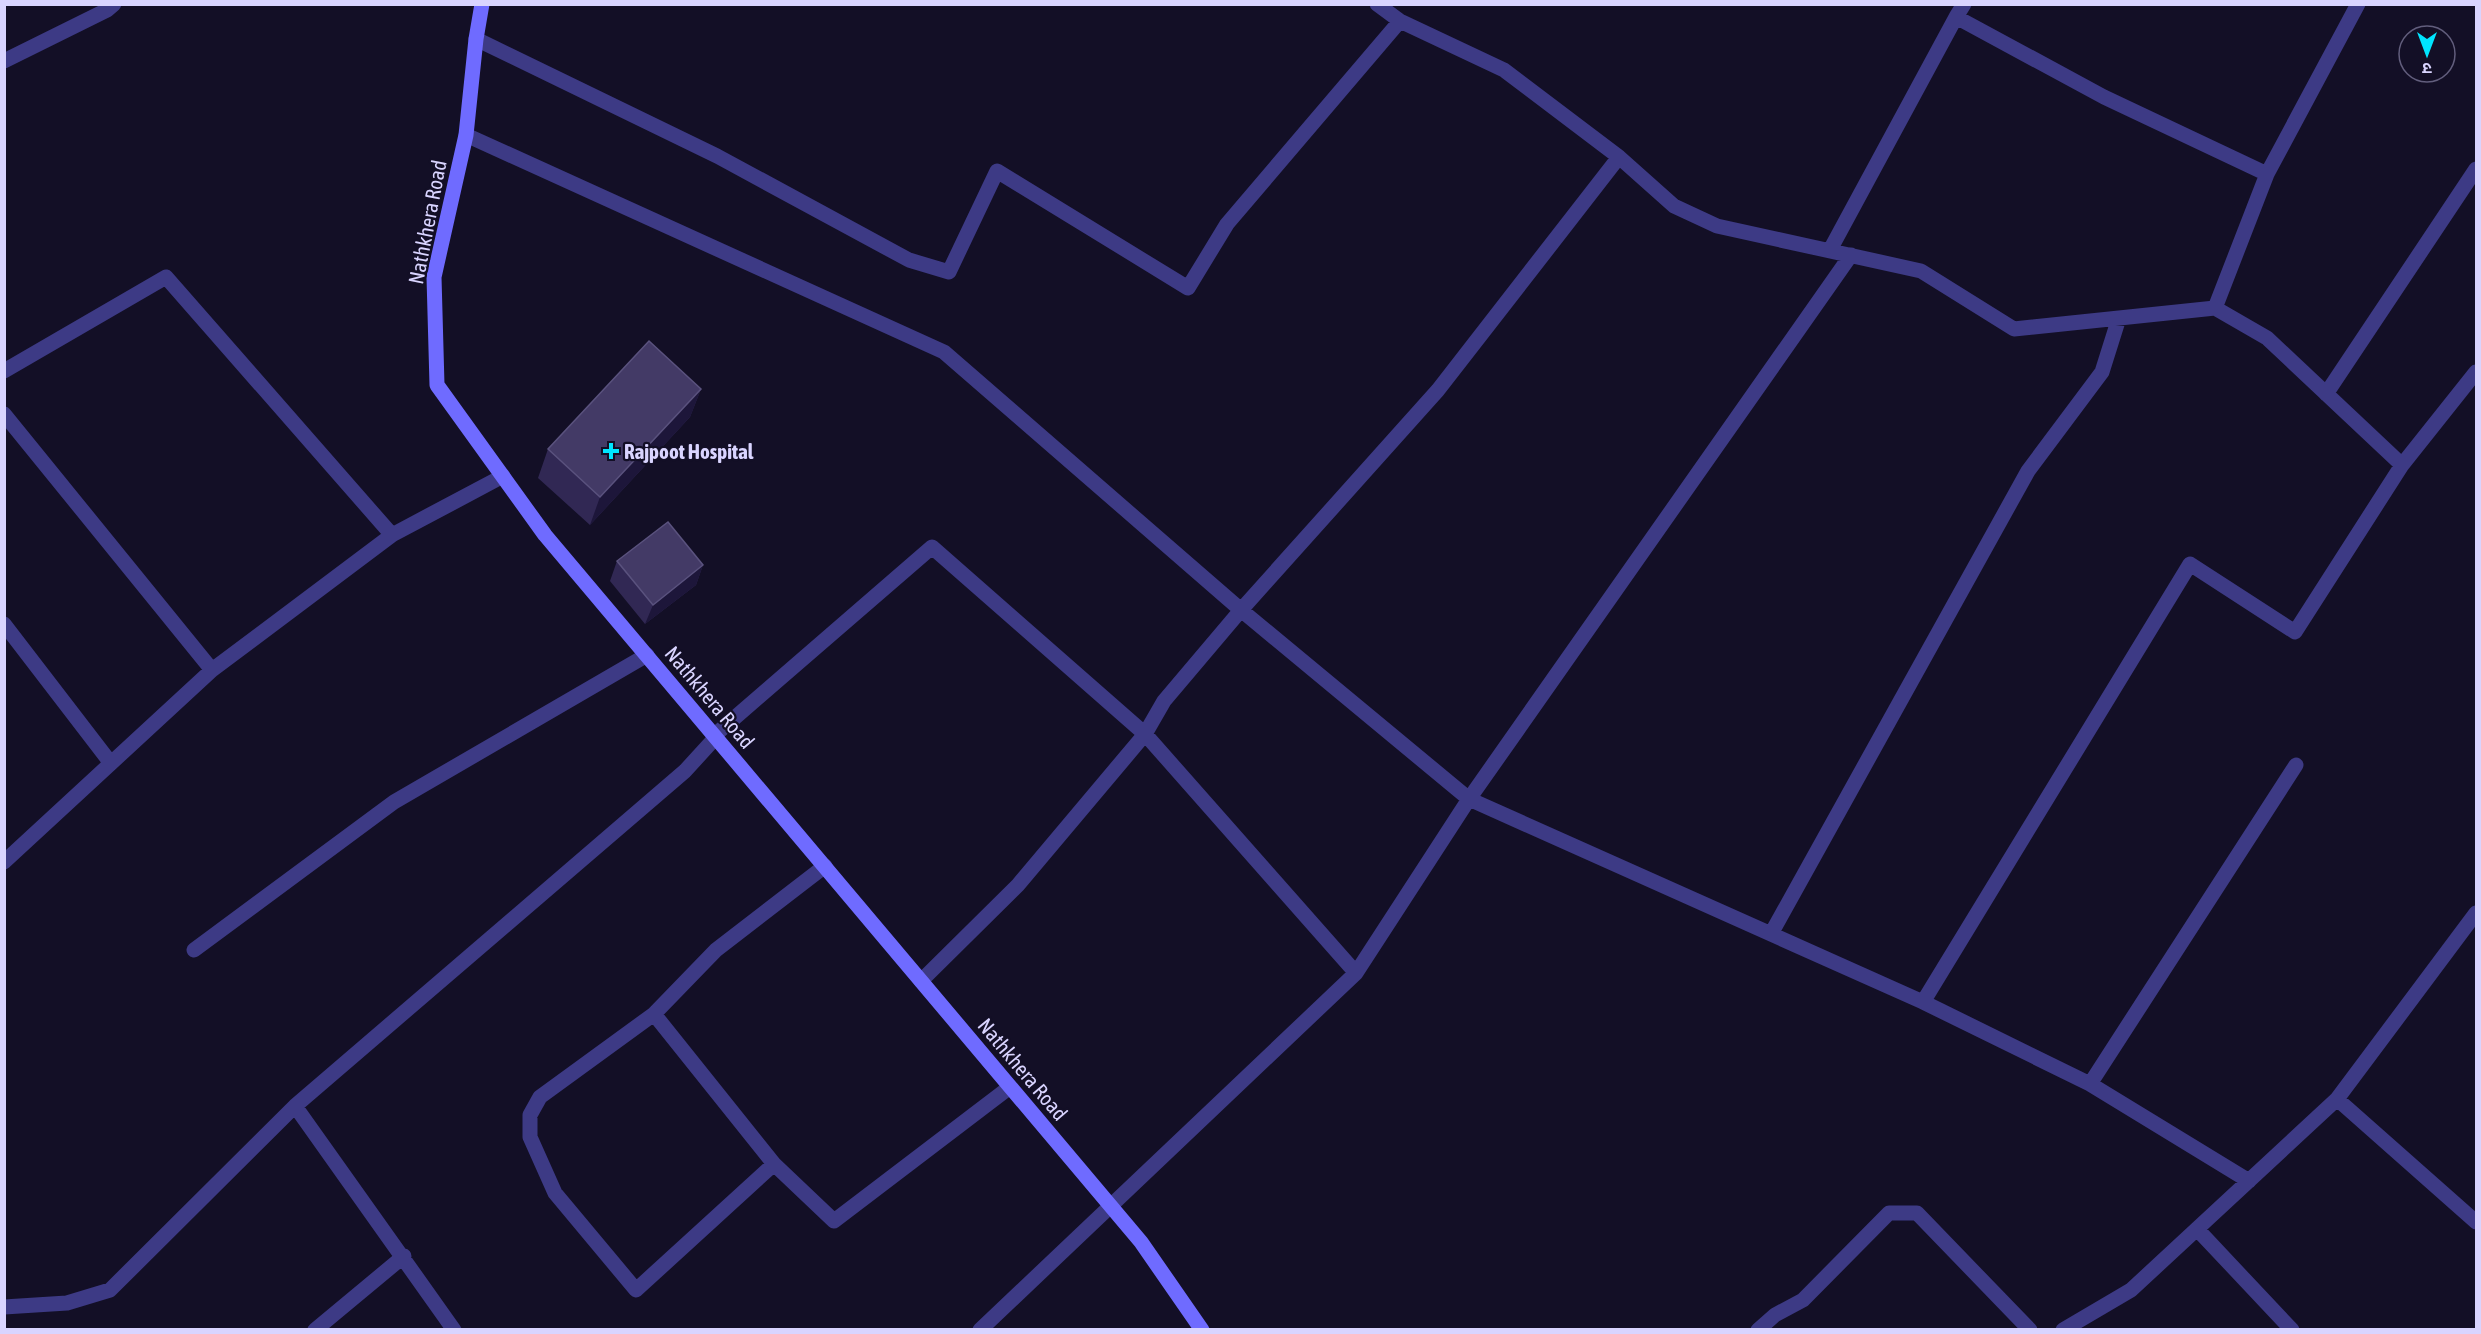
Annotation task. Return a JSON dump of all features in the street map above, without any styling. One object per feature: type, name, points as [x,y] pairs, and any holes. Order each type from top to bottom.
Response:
[{"type":"street","points":[[4,61],[107,10],[114,4]]},
{"type":"street","name":"Nathkhera Road","points":[[482,4],[466,135],[434,277],[437,385],[545,535],[1141,1242],[1202,1329]]},
{"type":"street","points":[[1377,4],[1400,21],[1504,70],[1619,157],[1674,206],[1717,226],[1921,271],[2014,329],[2215,308],[2267,338],[2402,465]]},
{"type":"street","points":[[2215,308],[2267,174],[2358,4]]},
{"type":"street","points":[[1830,250],[1960,11],[2104,97],[2267,174]]},
{"type":"street","points":[[476,39],[717,156],[909,260],[949,272],[997,171],[1188,288],[1227,224],[1400,21]]},
{"type":"street","points":[[466,135],[944,352],[1241,610],[1469,799],[1923,1002],[2090,1084],[2249,1181]]},
{"type":"street","points":[[921,981],[1018,885],[1145,734],[1164,701],[1241,610],[1438,390],[1619,157]]},
{"type":"street","points":[[2326,394],[2476,169]]},
{"type":"street","points":[[980,1329],[1356,973],[1469,799],[1851,255]]},
{"type":"street","points":[[4,371],[166,277],[392,535]]},
{"type":"street","points":[[1772,934],[2028,471],[2102,372],[2119,318]]},
{"type":"street","points":[[1923,1002],[2190,564],[2295,632],[2402,465],[2476,372]]},
{"type":"street","points":[[4,414],[212,670]]},
{"type":"street","points":[[4,862],[212,670],[392,535],[503,476]]},
{"type":"street","points":[[4,1307],[67,1303],[110,1290],[296,1106],[685,771],[716,737],[716,734],[932,547],[1145,734],[1356,973]]},
{"type":"street","points":[[4,624],[110,762]]},
{"type":"street","points":[[194,950],[394,802],[647,655]]},
{"type":"street","points":[[2090,1084],[2296,765]]},
{"type":"street","points":[[774,1164],[636,1290],[555,1193],[530,1137],[530,1115],[540,1097],[654,1014],[716,950],[825,866]]},
{"type":"street","points":[[2063,1329],[2131,1290],[2337,1099],[2476,912]]},
{"type":"street","points":[[654,1014],[774,1164],[834,1221],[1010,1087]]},
{"type":"street","points":[[2337,1099],[2476,1222]]},
{"type":"street","points":[[296,1106],[454,1329]]},
{"type":"street","points":[[1758,1329],[1775,1315],[1803,1300],[1889,1213],[1917,1213],[2030,1329]]},
{"type":"street","points":[[2197,1229],[2292,1329]]},
{"type":"street","points":[[315,1329],[404,1256]]},
{"type":"building","points":[[649,341],[701,389],[600,497],[548,449]]},
{"type":"building","points":[[668,522],[703,565],[653,605],[617,561]]},
{"type":"place","name":"Rajpoot Hospital","points":[[611,451]]}]
